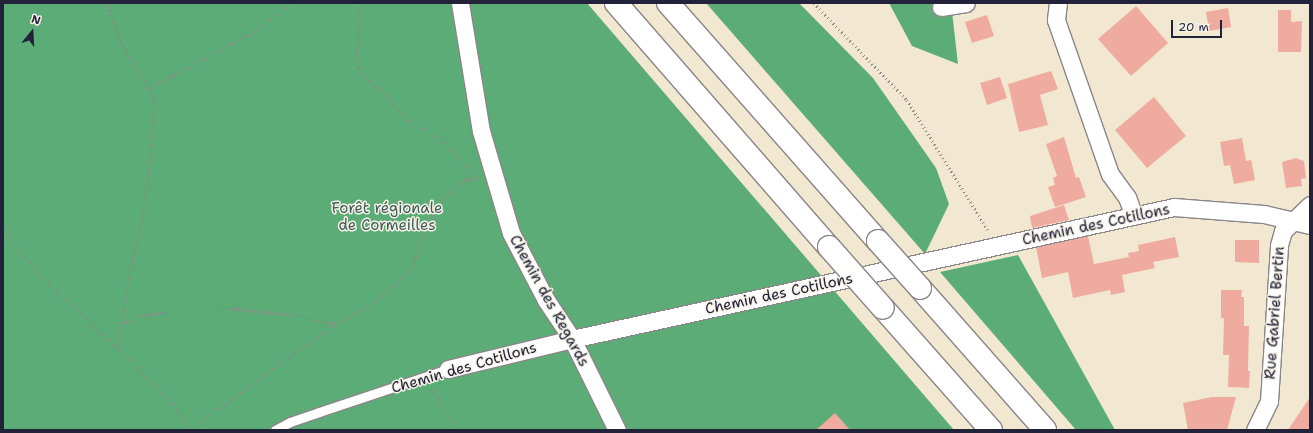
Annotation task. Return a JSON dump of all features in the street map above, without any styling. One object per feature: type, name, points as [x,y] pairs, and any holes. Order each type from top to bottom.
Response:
[{"type":"highway","points":[[616,3],[829,247],[992,430]]},
{"type":"highway","points":[[668,3],[1045,430]]},
{"type":"street","name":"Chemin des Regards","points":[[460,3],[481,131],[511,232],[546,300],[572,339],[617,430]]},
{"type":"street","points":[[941,7],[966,3]]},
{"type":"street","points":[[1058,3],[1056,20],[1110,174],[1127,197],[1134,216]]},
{"type":"street","name":"Rue Gabriel Bertin","points":[[1255,430],[1269,401],[1279,245],[1282,231],[1310,205]]},
{"type":"street","name":"Chemin des Cotillons","points":[[448,369],[572,339],[1174,207],[1264,214],[1310,225]]},
{"type":"lane","name":"Chemin des Cotillons","points":[[274,430],[290,422],[448,369]]},
{"type":"path","points":[[105,3],[110,11],[121,43],[149,88],[155,104],[149,174],[118,347]]},
{"type":"path","points":[[149,88],[254,32],[292,3]]},
{"type":"path","points":[[194,430],[209,413],[224,405],[337,324],[367,307],[398,283],[411,268],[427,226],[442,200],[464,180],[480,178],[456,156],[440,138],[408,121],[384,92],[365,78],[359,68],[357,55],[358,18],[362,3]]},
{"type":"path","points":[[814,3],[907,100],[998,246]]},
{"type":"path","points":[[3,224],[27,260],[45,280],[81,313],[94,328],[118,347],[170,400],[190,430]]},
{"type":"path","points":[[122,322],[140,316],[165,312],[230,308],[299,316],[337,324]]},
{"type":"path","points":[[425,376],[457,430]]},
{"type":"green space","name":"Forêt régionale de Cormeilles","points":[[3,3],[587,3],[954,430],[3,430]]},
{"type":"green space","points":[[706,3],[799,3],[873,78],[936,168],[949,204],[925,254]]},
{"type":"green space","points":[[889,3],[951,3],[958,64],[912,46]]},
{"type":"green space","points":[[1018,255],[1115,430],[1076,430],[940,272]]},
{"type":"building","points":[[1136,6],[1168,43],[1131,76],[1098,39]]},
{"type":"building","points":[[1228,8],[1231,27],[1209,31],[1206,12]]},
{"type":"building","points":[[1278,10],[1291,10],[1291,22],[1302,21],[1301,52],[1278,52]]},
{"type":"building","points":[[987,15],[994,36],[972,43],[965,22]]},
{"type":"building","points":[[1051,71],[1058,89],[1040,95],[1048,125],[1019,132],[1008,84]]},
{"type":"building","points":[[1000,77],[1007,98],[987,105],[980,83]]},
{"type":"building","points":[[1154,97],[1186,136],[1147,168],[1115,130]]},
{"type":"building","points":[[1064,137],[1076,178],[1079,177],[1086,197],[1055,207],[1048,187],[1055,185],[1053,178],[1057,176],[1046,144]]},
{"type":"building","points":[[1242,138],[1246,161],[1251,160],[1255,180],[1234,184],[1230,165],[1224,166],[1220,142]]},
{"type":"building","points":[[1296,158],[1304,161],[1306,178],[1301,179],[1302,186],[1286,188],[1282,162]]},
{"type":"building","points":[[1064,205],[1069,220],[1032,228],[1030,216]]},
{"type":"building","points":[[1088,236],[1094,264],[1129,257],[1128,253],[1139,251],[1138,245],[1175,237],[1179,257],[1153,262],[1155,268],[1122,275],[1125,292],[1111,295],[1110,290],[1073,298],[1068,272],[1042,278],[1036,247]]},
{"type":"building","points":[[1235,240],[1259,240],[1259,263],[1235,262]]},
{"type":"building","points":[[1221,290],[1242,290],[1241,297],[1244,297],[1244,326],[1249,326],[1249,388],[1228,387],[1229,355],[1223,355],[1224,318],[1221,318]]},
{"type":"building","points":[[1212,397],[1236,397],[1227,430],[1188,430],[1183,403]]},
{"type":"building","points":[[1310,397],[1310,430],[1288,430]]},
{"type":"building","points":[[835,413],[850,430],[816,430]]}]
